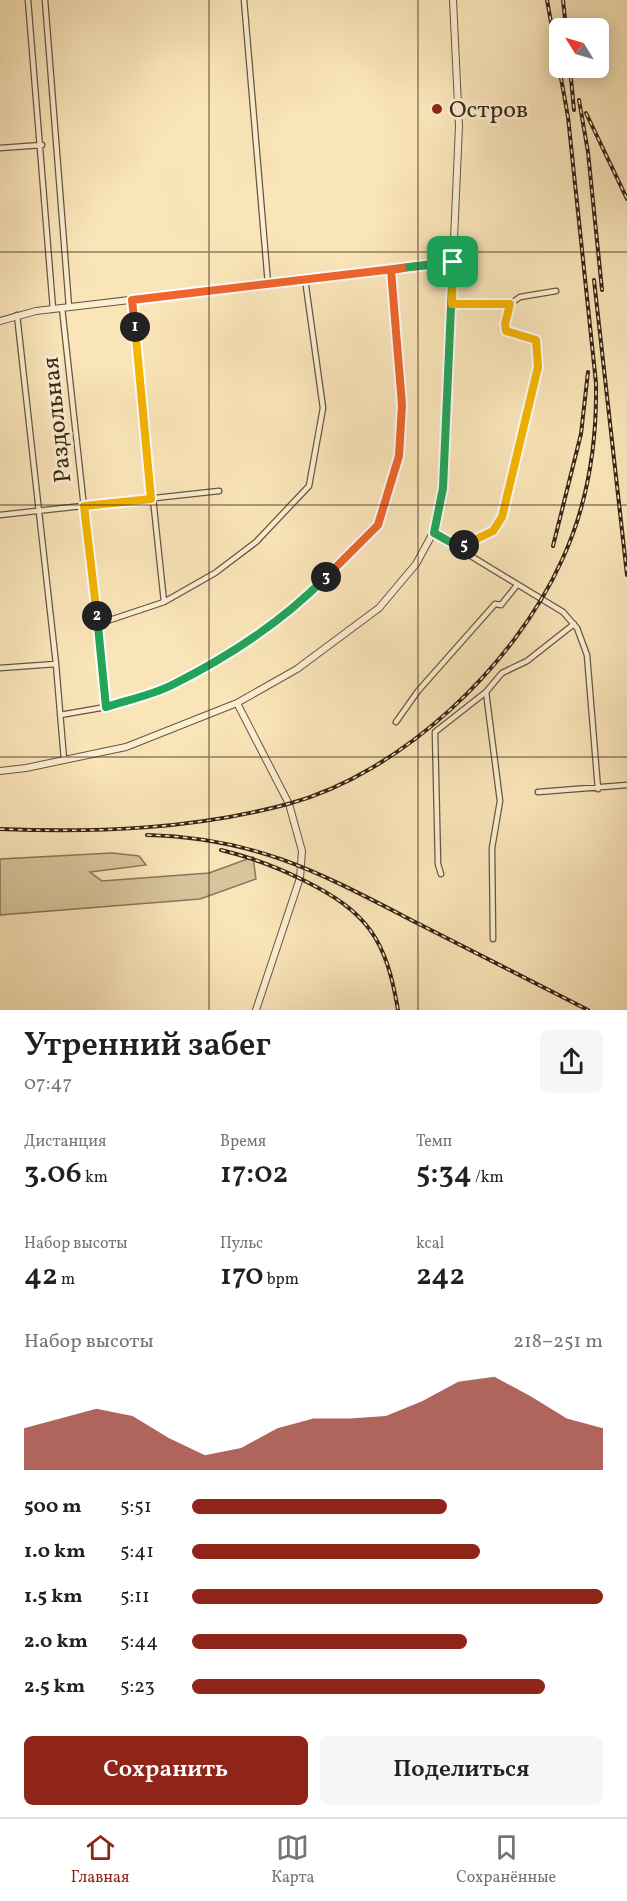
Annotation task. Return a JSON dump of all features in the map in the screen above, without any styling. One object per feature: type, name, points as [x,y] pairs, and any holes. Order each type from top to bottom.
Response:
[{"type":"street","points":[[28,0],[42,146],[53,309]]},
{"type":"street","name":"Раздольная","points":[[45,0],[65,307],[106,707]]},
{"type":"street","points":[[244,0],[268,284]]},
{"type":"street","points":[[0,771],[126,747],[237,703],[297,669],[379,608],[416,564],[434,533],[443,488],[459,126],[453,0]]},
{"type":"street","points":[[0,148],[42,146]]},
{"type":"street","points":[[0,321],[17,315],[65,307],[453,262]]},
{"type":"street","points":[[60,715],[106,707],[170,686],[261,633],[309,595],[378,525],[399,456],[402,405],[391,270]]},
{"type":"street","points":[[98,624],[164,602],[214,573],[256,542],[309,486],[323,408],[306,279]]},
{"type":"street","points":[[452,304],[510,304],[520,297],[556,291]]},
{"type":"street","points":[[132,300],[151,499],[164,602]]},
{"type":"street","points":[[459,547],[493,531],[502,517],[538,367],[536,340],[506,331],[505,324],[510,304]]},
{"type":"street","points":[[17,315],[56,664],[64,760]]},
{"type":"street","points":[[0,515],[219,491]]},
{"type":"street","points":[[434,533],[563,612],[574,624],[588,655],[598,789]]},
{"type":"street","points":[[396,722],[418,691],[495,604],[501,605],[517,585]]},
{"type":"street","points":[[441,874],[438,864],[435,732],[486,692],[502,673],[527,661],[574,624]]},
{"type":"street","points":[[0,668],[56,664]]},
{"type":"street","points":[[486,692],[500,801],[492,848],[493,939]]},
{"type":"street","points":[[237,703],[290,804],[302,851],[300,878],[256,1010]]},
{"type":"street","points":[[538,792],[627,785]]},
{"type":"shaded area","points":[[112,853],[139,856],[146,865],[90,872],[102,881],[209,873],[253,857],[256,879],[200,899],[0,915],[0,859]]},
{"type":"railway","points":[[0,829],[73,830],[181,824],[288,804],[331,789],[372,768],[412,741],[450,710],[484,676],[515,638],[541,600],[571,539],[584,496],[593,451],[596,406],[596,383],[568,117],[547,0]]},
{"type":"railway","points":[[563,0],[565,18]]},
{"type":"railway","points":[[571,78],[574,110]]},
{"type":"railway","points":[[579,100],[588,152],[602,290]]},
{"type":"railway","points":[[586,113],[627,199]]},
{"type":"railway","points":[[594,280],[627,575]]},
{"type":"railway","points":[[553,546],[581,434],[588,372]]},
{"type":"railway","points":[[147,835],[223,843],[256,851],[319,874],[588,1010]]},
{"type":"railway","points":[[221,850],[263,863],[303,880],[344,904],[358,916],[380,946],[393,985],[398,1010]]},
{"type":"place","name":"Остров","points":[[437,109]]},
{"type":"route","points":[[453,262],[132,300],[151,499],[84,506],[106,707],[170,686],[261,633],[309,595],[378,525],[399,456],[402,405],[391,270],[453,262],[443,488],[434,533],[459,547],[493,531],[502,517],[538,367],[536,340],[533,337],[506,331],[505,324],[510,304],[452,304],[453,262]]}]
